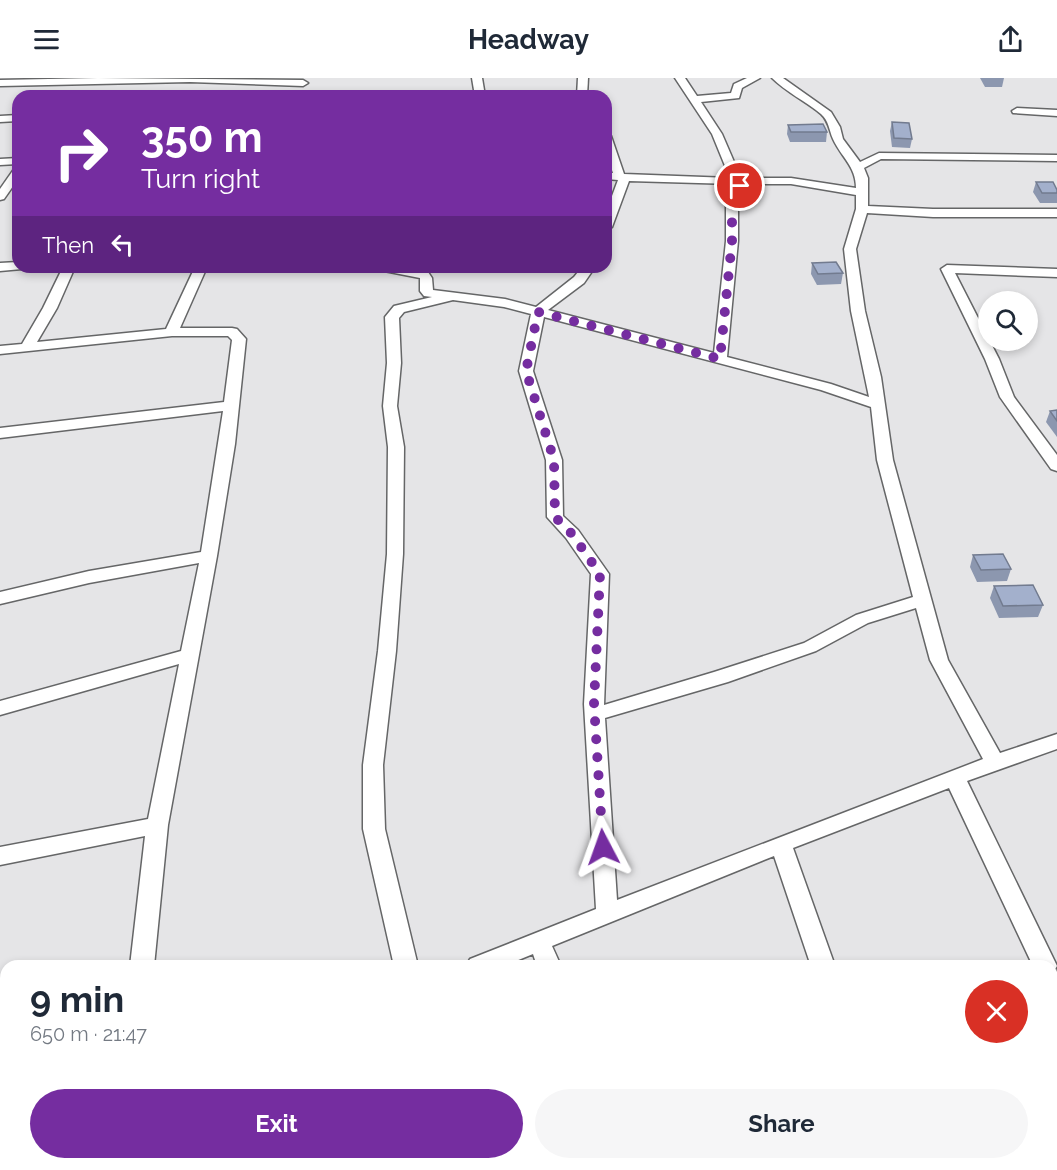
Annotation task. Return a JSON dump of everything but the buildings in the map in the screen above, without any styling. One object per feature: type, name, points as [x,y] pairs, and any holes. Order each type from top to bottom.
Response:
[{"type":"street","points":[[680,78],[717,134],[740,186],[732,196],[732,241],[720,359]]},
{"type":"street","points":[[695,99],[735,96],[737,86],[755,78]]},
{"type":"street","points":[[777,78],[827,114],[835,127],[838,139],[858,167],[862,178],[862,201],[850,249],[858,310],[874,377],[885,460],[939,660],[995,762]]},
{"type":"street","points":[[0,83],[70,80],[305,80]]},
{"type":"street","points":[[1017,111],[1057,113]]},
{"type":"street","points":[[612,150],[623,177],[612,209]]},
{"type":"street","points":[[858,167],[879,156],[1057,159]]},
{"type":"street","points":[[612,176],[791,181],[862,201],[933,213],[1057,213]]},
{"type":"street","points":[[0,197],[12,180]]},
{"type":"street","points":[[1057,273],[947,269],[992,359],[1007,397],[1057,466]]},
{"type":"street","points":[[27,347],[50,308],[66,273]]},
{"type":"street","points":[[172,332],[176,316],[188,298],[198,273]]},
{"type":"street","points":[[414,273],[424,275],[426,291],[429,293],[505,303],[826,387],[878,405]]},
{"type":"street","points":[[584,273],[562,295],[538,312],[526,371],[554,460],[555,517],[572,534],[600,574],[595,714],[607,914]]},
{"type":"street","points":[[405,960],[374,829],[373,765],[387,651],[395,554],[396,447],[390,406],[394,363],[392,316],[399,309],[453,296]]},
{"type":"street","points":[[0,350],[172,332],[232,332],[239,339],[209,556],[158,825],[143,960]]},
{"type":"street","points":[[0,433],[231,406]]},
{"type":"street","points":[[0,598],[89,577],[209,556]]},
{"type":"street","points":[[595,714],[721,677],[799,651],[862,619],[923,600]]},
{"type":"street","points":[[0,708],[189,655]]},
{"type":"street","points":[[493,960],[782,844],[995,762],[1057,741]]},
{"type":"street","points":[[955,778],[1042,960]]},
{"type":"street","points":[[0,856],[158,825]]},
{"type":"street","points":[[782,844],[821,960]]},
{"type":"street","points":[[539,941],[547,960]]},
{"type":"route","points":[[603,847],[594,704],[596,619],[600,574],[572,534],[555,517],[554,460],[526,371],[538,312],[720,359],[732,241],[732,196],[740,186]]}]
